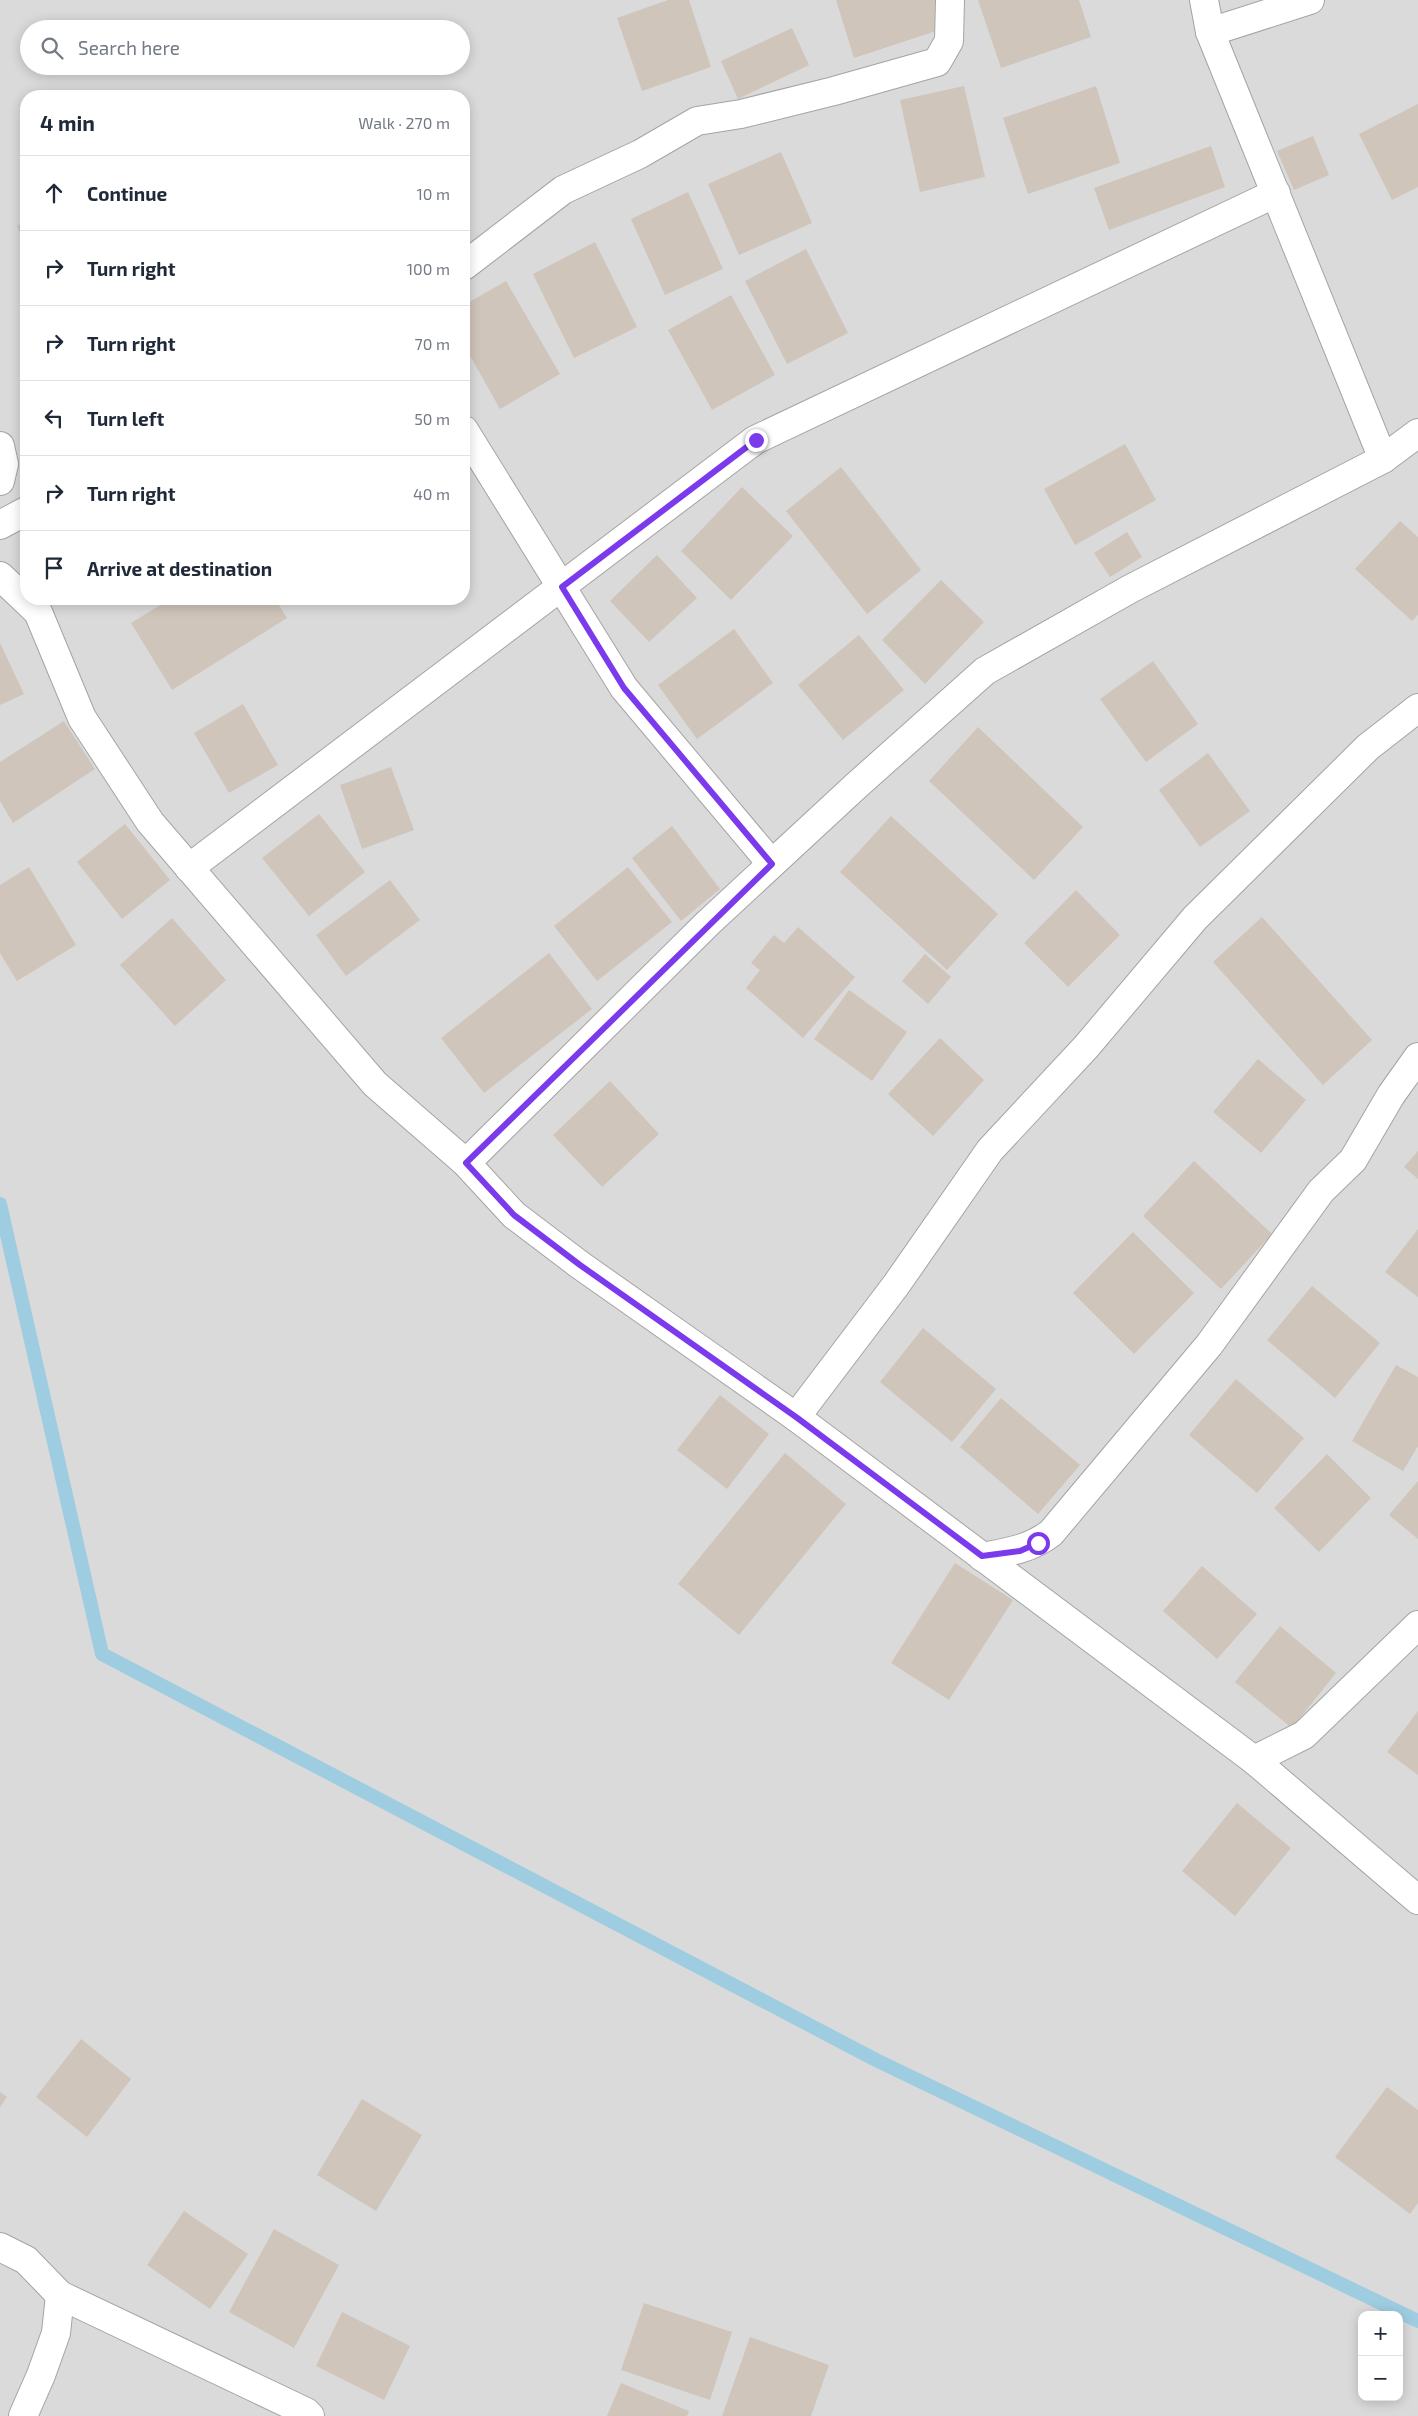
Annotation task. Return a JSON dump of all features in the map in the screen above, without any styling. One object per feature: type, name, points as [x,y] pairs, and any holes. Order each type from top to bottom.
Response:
[{"type":"street","points":[[470,261],[563,190],[640,154],[697,121],[741,114],[937,62],[949,41],[950,0]]},
{"type":"street","points":[[1204,0],[1210,32],[1383,459]]},
{"type":"street","points":[[1210,32],[1310,0]]},
{"type":"street","points":[[189,868],[756,440],[1276,193]]},
{"type":"street","points":[[466,1163],[772,864],[985,671],[1130,588],[1383,459],[1418,433]]},
{"type":"street","points":[[470,440],[624,688],[772,864]]},
{"type":"street","points":[[0,446],[4,464],[0,481]]},
{"type":"street","points":[[0,525],[20,513]]},
{"type":"street","points":[[0,576],[20,595]]},
{"type":"street","points":[[31,605],[38,612],[82,718],[150,822],[375,1084],[466,1163],[514,1215],[580,1265],[796,1417],[1254,1760],[1418,1900]]},
{"type":"street","points":[[796,1417],[896,1284],[990,1150],[1086,1047],[1195,918],[1368,747],[1418,708]]},
{"type":"street","points":[[982,1556],[1020,1551],[1038,1543],[1051,1532],[1208,1345],[1321,1191],[1353,1160],[1391,1095],[1418,1057]]},
{"type":"street","points":[[1254,1760],[1304,1735],[1418,1625]]},
{"type":"street","points":[[0,2246],[26,2260],[60,2295],[306,2412],[310,2416]]},
{"type":"street","points":[[23,2416],[41,2375],[56,2333],[60,2295]]},
{"type":"shaded area","points":[[0,0],[1418,0],[1418,2416],[0,2416]]},
{"type":"building","points":[[668,0],[689,0],[711,67],[642,91],[617,18]]},
{"type":"building","points":[[836,0],[936,0],[945,28],[854,58]]},
{"type":"building","points":[[978,0],[1079,0],[1091,37],[1001,68]]},
{"type":"building","points":[[792,28],[809,65],[738,99],[721,61]]},
{"type":"building","points":[[964,86],[985,177],[920,192],[900,100]]},
{"type":"building","points":[[1096,86],[1120,163],[1028,194],[1003,118]]},
{"type":"building","points":[[1418,104],[1418,187],[1392,200],[1359,134]]},
{"type":"building","points":[[1313,136],[1329,175],[1294,190],[1277,151]]},
{"type":"building","points":[[1211,146],[1225,187],[1109,230],[1094,188]]},
{"type":"building","points":[[781,152],[812,223],[739,255],[708,184]]},
{"type":"building","points":[[688,192],[723,269],[665,295],[631,219]]},
{"type":"building","points":[[595,242],[637,327],[574,358],[533,274]]},
{"type":"building","points":[[806,249],[848,333],[787,364],[745,281]]},
{"type":"building","points":[[506,281],[560,374],[500,409],[470,356],[470,302]]},
{"type":"building","points":[[731,295],[775,375],[712,410],[668,330]]},
{"type":"building","points":[[1125,444],[1156,500],[1075,545],[1044,489]]},
{"type":"building","points":[[841,467],[921,570],[867,614],[786,511]]},
{"type":"building","points":[[742,487],[793,536],[731,600],[681,551]]},
{"type":"building","points":[[1400,521],[1418,537],[1418,615],[1412,621],[1355,569]]},
{"type":"building","points":[[1127,532],[1142,557],[1110,577],[1094,553]]},
{"type":"building","points":[[657,555],[697,598],[649,642],[610,601]]},
{"type":"building","points":[[941,580],[984,622],[925,684],[882,640]]},
{"type":"building","points":[[160,605],[279,605],[287,618],[172,690],[131,623]]},
{"type":"building","points":[[734,629],[773,683],[697,739],[658,685]]},
{"type":"building","points":[[859,635],[904,690],[843,740],[798,685]]},
{"type":"building","points":[[0,643],[24,694],[0,705]]},
{"type":"building","points":[[1153,661],[1198,724],[1146,762],[1100,699]]},
{"type":"building","points":[[243,704],[278,765],[229,793],[194,733]]},
{"type":"building","points":[[64,721],[95,769],[13,823],[0,801],[0,762]]},
{"type":"building","points":[[978,727],[1083,827],[1034,880],[929,781]]},
{"type":"building","points":[[1208,753],[1250,811],[1200,847],[1159,790]]},
{"type":"building","points":[[391,767],[414,830],[362,849],[340,785]]},
{"type":"building","points":[[319,814],[365,872],[309,916],[262,858]]},
{"type":"building","points":[[891,816],[998,914],[947,970],[840,872]]},
{"type":"building","points":[[125,824],[170,880],[122,919],[77,862]]},
{"type":"building","points":[[672,826],[720,889],[681,921],[632,858]]},
{"type":"building","points":[[29,867],[76,945],[17,981],[0,953],[0,885]]},
{"type":"building","points":[[628,867],[672,922],[597,981],[554,926]]},
{"type":"building","points":[[390,880],[420,920],[346,976],[316,935]]},
{"type":"building","points":[[1076,890],[1120,935],[1068,987],[1024,943]]},
{"type":"building","points":[[1262,917],[1372,1040],[1323,1085],[1213,962]]},
{"type":"building","points":[[172,918],[226,980],[175,1026],[120,965]]},
{"type":"building","points":[[798,927],[855,977],[803,1038],[746,988],[760,970],[751,963],[774,935],[784,943]]},
{"type":"building","points":[[549,953],[592,1009],[484,1093],[441,1038]]},
{"type":"building","points":[[925,954],[951,977],[928,1004],[902,981]]},
{"type":"building","points":[[849,990],[907,1032],[872,1081],[814,1039]]},
{"type":"building","points":[[940,1038],[984,1080],[933,1136],[888,1094]]},
{"type":"building","points":[[1258,1059],[1306,1100],[1261,1153],[1213,1112]]},
{"type":"building","points":[[610,1081],[659,1134],[602,1187],[553,1135]]},
{"type":"building","points":[[1418,1151],[1418,1179],[1404,1167]]},
{"type":"building","points":[[1194,1161],[1272,1234],[1221,1289],[1143,1216]]},
{"type":"building","points":[[1418,1229],[1418,1297],[1385,1272]]},
{"type":"building","points":[[1133,1232],[1194,1293],[1134,1354],[1073,1293]]},
{"type":"building","points":[[1312,1286],[1380,1343],[1335,1398],[1267,1340]]},
{"type":"building","points":[[923,1328],[996,1389],[952,1442],[880,1382]]},
{"type":"building","points":[[1396,1365],[1418,1377],[1418,1446],[1403,1471],[1352,1441]]},
{"type":"building","points":[[1236,1379],[1304,1438],[1257,1493],[1189,1435]]},
{"type":"building","points":[[720,1395],[769,1434],[727,1489],[677,1450]]},
{"type":"building","points":[[1001,1398],[1080,1465],[1038,1514],[960,1447]]},
{"type":"building","points":[[785,1453],[846,1504],[739,1635],[678,1584]]},
{"type":"building","points":[[1327,1454],[1371,1498],[1319,1552],[1274,1508]]},
{"type":"building","points":[[1418,1481],[1418,1539],[1389,1515]]},
{"type":"building","points":[[955,1563],[1013,1600],[949,1700],[891,1663]]},
{"type":"building","points":[[1202,1566],[1257,1614],[1217,1659],[1163,1611]]},
{"type":"building","points":[[1280,1626],[1336,1673],[1292,1728],[1235,1682]]},
{"type":"building","points":[[1418,1711],[1418,1775],[1387,1752]]},
{"type":"building","points":[[1237,1803],[1291,1848],[1235,1916],[1182,1871]]},
{"type":"building","points":[[81,2039],[131,2079],[87,2137],[36,2097]]},
{"type":"building","points":[[1387,2087],[1418,2110],[1418,2203],[1410,2214],[1335,2157]]},
{"type":"building","points":[[0,2092],[7,2097],[0,2107]]},
{"type":"building","points":[[362,2099],[422,2135],[376,2211],[317,2175]]},
{"type":"building","points":[[184,2211],[248,2254],[210,2309],[147,2265]]},
{"type":"building","points":[[274,2229],[339,2265],[294,2348],[229,2312]]},
{"type":"building","points":[[644,2303],[732,2332],[710,2400],[621,2370]]},
{"type":"building","points":[[342,2312],[410,2346],[384,2400],[316,2366]]},
{"type":"building","points":[[750,2337],[829,2365],[811,2416],[722,2416]]},
{"type":"building","points":[[621,2383],[689,2411],[687,2416],[607,2416]]},
{"type":"waterway","points":[[0,1204],[102,1654],[876,2060],[1418,2321]]},
{"type":"route","points":[[756,440],[562,587],[624,688],[772,864],[708,923],[466,1163],[514,1215],[580,1265],[796,1417],[982,1556],[1020,1551],[1038,1543]]}]
